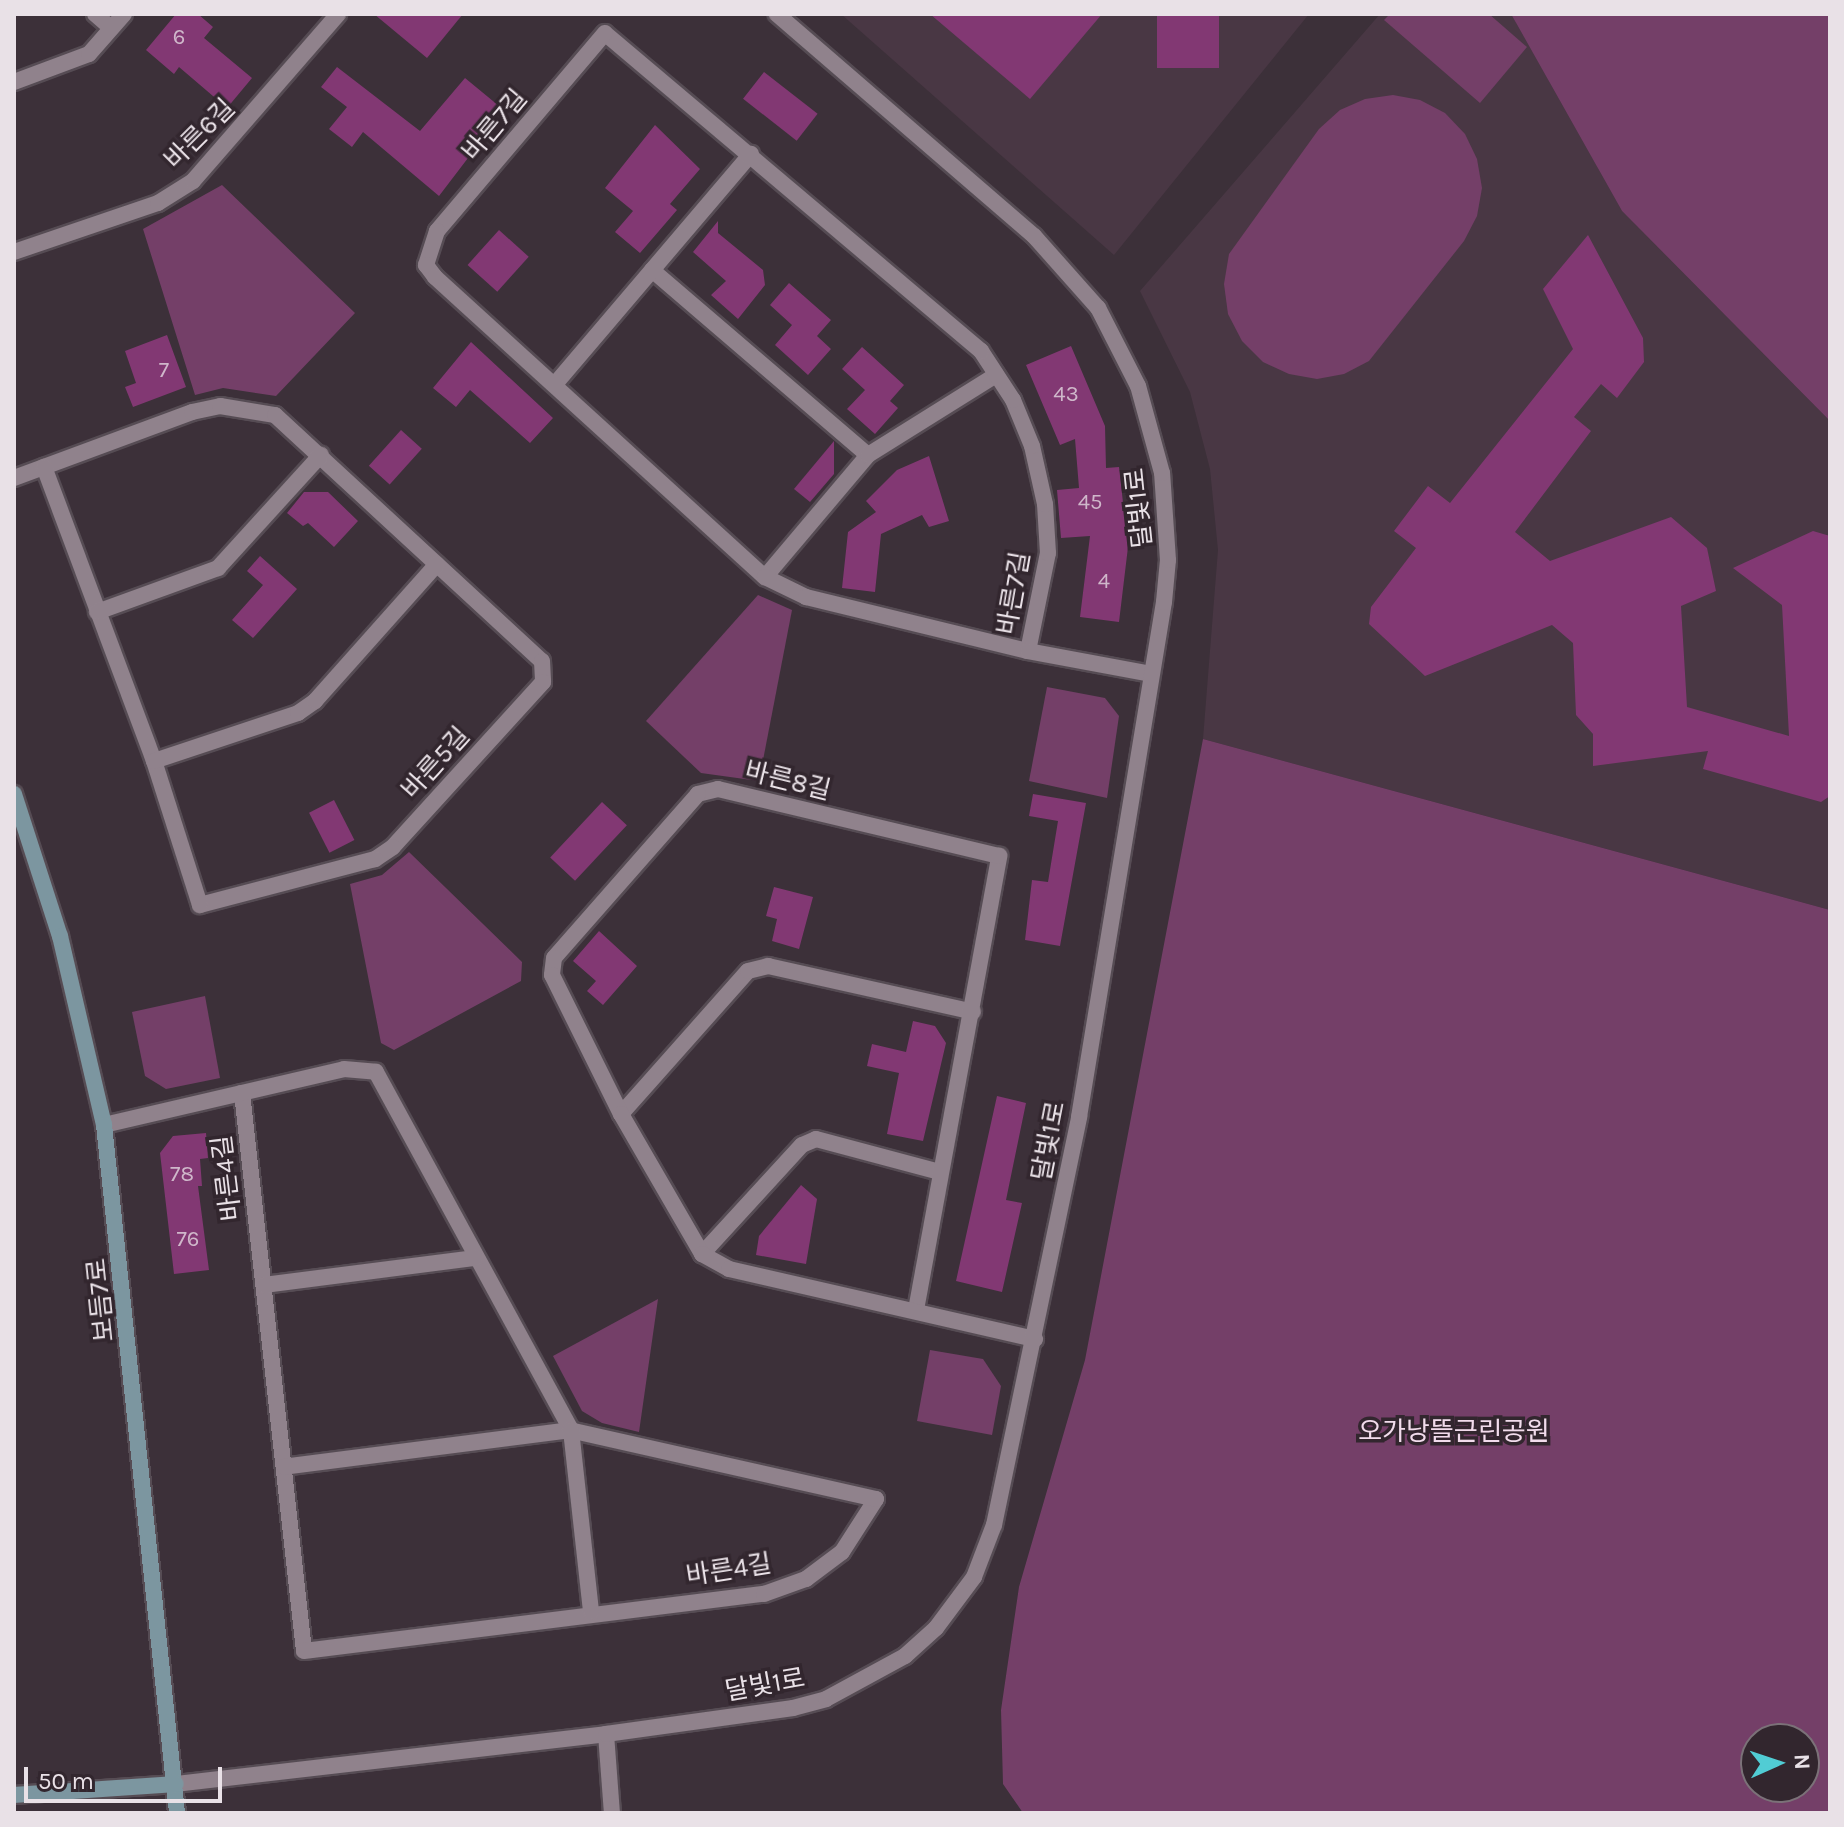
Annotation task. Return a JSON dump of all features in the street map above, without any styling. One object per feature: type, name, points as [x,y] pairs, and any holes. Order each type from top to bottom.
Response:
[{"type":"street","points":[[95,14],[111,28]]},
{"type":"street","points":[[14,82],[89,54],[124,14]]},
{"type":"street","name":"바른6길","points":[[14,252],[158,203],[193,181],[338,14]]},
{"type":"street","name":"달빛1로","points":[[176,1784],[606,1734],[793,1708],[826,1699],[905,1656],[936,1628],[974,1577],[994,1525],[1079,1117],[1151,674],[1168,560],[1162,473],[1138,386],[1098,308],[1034,236],[777,14]]},
{"type":"street","name":"바른7길","points":[[605,33],[751,154],[949,322],[981,351],[996,375],[1032,446],[1045,504],[1048,553],[1028,651],[806,597],[765,577],[556,383],[435,277],[426,265],[428,248],[605,33]]},
{"type":"street","points":[[556,383],[751,154]]},
{"type":"street","points":[[652,270],[868,455]]},
{"type":"street","points":[[765,577],[868,455],[996,375]]},
{"type":"street","name":"바른5길","points":[[14,478],[192,412],[220,406],[275,415],[542,661],[543,682],[393,847],[375,859],[200,905],[154,761],[44,467]]},
{"type":"street","points":[[97,612],[218,568],[321,455]]},
{"type":"street","points":[[154,761],[298,713],[315,701],[437,564]]},
{"type":"street","points":[[1028,651],[1151,674]]},
{"type":"street","name":"바른8길","points":[[702,1254],[621,1114],[552,975],[554,958],[698,794],[710,790],[999,856],[973,1012],[916,1310]]},
{"type":"street","name":"보듬7로","points":[[14,794],[60,936],[104,1125],[177,1813]]},
{"type":"street","points":[[621,1114],[748,971],[768,966],[973,1012]]},
{"type":"street","name":"바른4길","points":[[104,1125],[344,1069],[376,1072],[571,1430],[876,1499],[842,1552],[806,1579],[764,1594],[591,1612],[304,1651],[242,1093]]},
{"type":"street","points":[[940,1172],[816,1139],[802,1145],[702,1254],[729,1269],[1035,1339]]},
{"type":"street","points":[[264,1285],[475,1258]]},
{"type":"street","points":[[284,1467],[571,1430],[591,1612]]},
{"type":"street","points":[[606,1734],[612,1813]]},
{"type":"street","points":[[14,1795],[176,1784]]},
{"type":"shaded area","points":[[841,14],[1309,14],[1114,255]]},
{"type":"shaded area","points":[[1380,14],[1511,14],[1622,211],[1830,421],[1830,910],[1203,739],[1218,550],[1210,469],[1190,392],[1140,291]]},
{"type":"green space","points":[[1390,14],[1489,14],[1527,47],[1480,103],[1384,20]]},
{"type":"green space","points":[[1511,14],[1830,14],[1830,421],[1622,211]]},
{"type":"green space","points":[[1393,95],[1420,100],[1445,113],[1465,134],[1477,159],[1482,188],[1477,216],[1464,241],[1369,361],[1344,374],[1317,379],[1289,374],[1263,362],[1242,341],[1228,314],[1224,284],[1229,254],[1319,129],[1340,110],[1365,99]]},
{"type":"green space","points":[[222,185],[355,313],[276,396],[223,388],[195,395],[143,229]]},
{"type":"green space","points":[[758,595],[792,610],[759,781],[701,773],[646,721]]},
{"type":"green space","points":[[1047,687],[1105,698],[1119,716],[1107,798],[1029,781]]},
{"type":"green space","name":"오가낭뜰근린공원","points":[[1203,739],[1830,910],[1830,1813],[1023,1813],[1003,1784],[1001,1710],[1019,1587],[1085,1360]]},
{"type":"green space","points":[[409,852],[522,962],[521,981],[394,1050],[381,1043],[350,884],[382,875]]},
{"type":"green space","points":[[205,996],[220,1078],[166,1089],[145,1076],[132,1012]]},
{"type":"green space","points":[[658,1299],[639,1432],[602,1423],[582,1411],[553,1356]]},
{"type":"green space","points":[[930,1350],[983,1359],[1001,1386],[992,1435],[917,1421]]},
{"type":"building","points":[[176,14],[198,14],[213,27],[204,38],[252,78],[227,108],[179,67],[174,74],[146,50]]},
{"type":"building","points":[[374,14],[463,14],[427,58]]},
{"type":"building","points":[[930,14],[1102,14],[1030,99]]},
{"type":"building","points":[[1157,14],[1219,14],[1219,68],[1157,68]]},
{"type":"building","points":[[337,67],[420,131],[465,78],[499,106],[491,115],[497,120],[439,196],[363,132],[352,147],[329,129],[347,107],[321,87]]},
{"type":"building","points":[[764,72],[818,114],[797,141],[743,99]]},
{"type":"building","points":[[655,125],[700,169],[670,204],[677,210],[640,253],[615,232],[633,211],[605,188]]},
{"type":"building","points":[[718,221],[718,233],[763,270],[765,285],[738,319],[711,295],[726,281],[693,252]]},
{"type":"building","points":[[499,230],[529,257],[497,292],[468,265]]},
{"type":"building","points":[[1588,235],[1643,338],[1644,362],[1617,398],[1601,384],[1574,417],[1591,431],[1515,532],[1550,561],[1671,517],[1707,548],[1716,591],[1681,606],[1687,707],[1789,736],[1782,605],[1733,568],[1813,531],[1830,536],[1830,796],[1821,802],[1703,769],[1708,751],[1593,766],[1593,734],[1576,715],[1573,643],[1552,625],[1425,676],[1369,624],[1371,607],[1416,548],[1394,531],[1428,486],[1450,503],[1573,349],[1543,289]]},
{"type":"building","points":[[789,283],[831,320],[817,336],[831,349],[808,375],[775,345],[792,325],[770,305]]},
{"type":"building","points":[[167,335],[186,387],[133,407],[125,387],[136,383],[125,351]]},
{"type":"building","points":[[471,342],[553,418],[530,443],[470,390],[456,407],[433,388]]},
{"type":"building","points":[[1071,346],[1105,426],[1106,468],[1119,467],[1128,547],[1119,622],[1080,617],[1090,536],[1061,538],[1057,490],[1079,488],[1075,439],[1060,445],[1026,365]]},
{"type":"building","points":[[862,347],[904,385],[890,401],[898,408],[875,434],[847,409],[865,390],[842,369]]},
{"type":"building","points":[[401,430],[422,449],[390,484],[369,466]]},
{"type":"building","points":[[834,441],[834,474],[810,502],[794,489]]},
{"type":"building","points":[[929,456],[949,521],[929,527],[922,515],[881,534],[875,592],[842,588],[848,532],[876,512],[866,501],[897,470]]},
{"type":"building","points":[[304,492],[328,492],[358,521],[334,547],[308,523],[303,526],[287,513]]},
{"type":"building","points":[[260,556],[297,589],[253,638],[232,620],[263,585],[247,571]]},
{"type":"building","points":[[1033,794],[1086,803],[1060,946],[1025,940],[1032,880],[1048,882],[1058,821],[1029,816]]},
{"type":"building","points":[[334,800],[354,840],[329,853],[309,813]]},
{"type":"building","points":[[602,802],[627,825],[575,881],[550,858]]},
{"type":"building","points":[[774,887],[813,897],[799,949],[772,941],[777,919],[766,916]]},
{"type":"building","points":[[599,931],[637,966],[603,1005],[587,991],[596,981],[573,961]]},
{"type":"building","points":[[913,1021],[935,1026],[946,1043],[923,1141],[887,1134],[899,1073],[867,1066],[872,1044],[906,1052]]},
{"type":"building","points":[[997,1096],[1026,1103],[1006,1200],[1022,1203],[1002,1292],[956,1281]]},
{"type":"building","points":[[206,1133],[208,1158],[200,1159],[202,1186],[198,1186],[209,1270],[174,1274],[160,1153],[173,1136]]},
{"type":"building","points":[[801,1185],[817,1199],[806,1264],[756,1255],[759,1236]]}]
